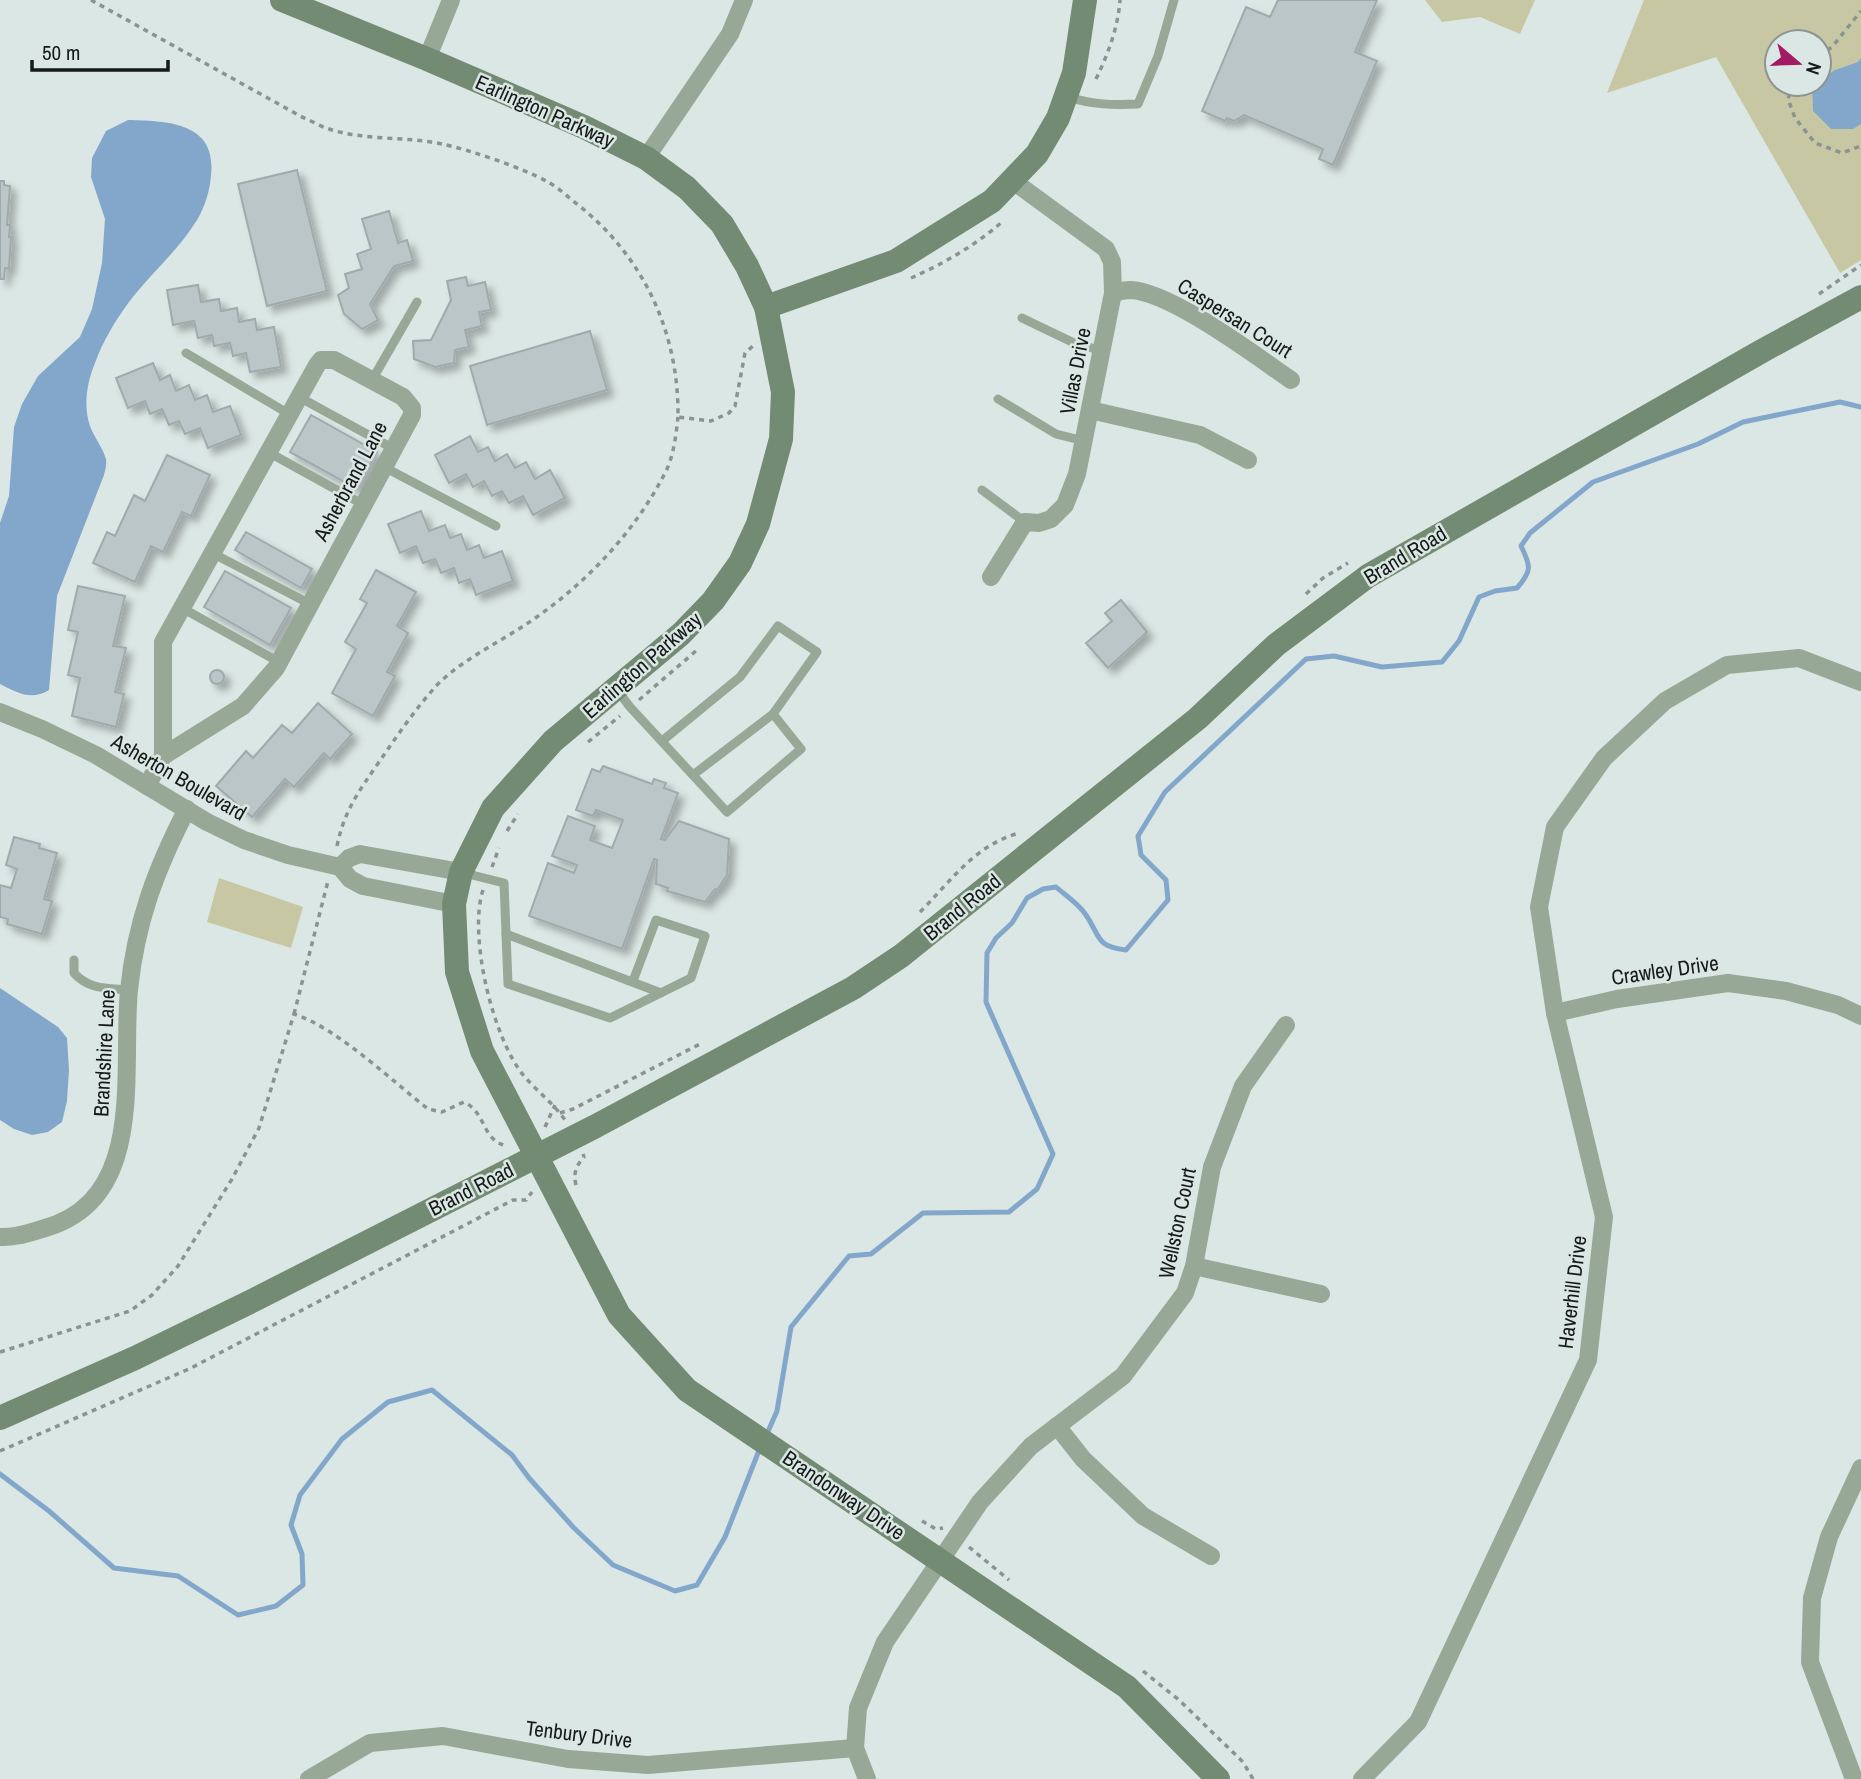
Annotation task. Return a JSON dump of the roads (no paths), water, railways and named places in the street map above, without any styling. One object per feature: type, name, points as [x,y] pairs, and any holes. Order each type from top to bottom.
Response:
[{"type":"street","name":"Earlington Parkway","points":[[282,0],[584,127],[646,158],[688,188],[722,223],[747,266],[766,307],[783,392],[781,439],[758,524],[740,563],[713,601],[681,634],[553,741],[492,808],[461,872],[454,904],[457,972],[482,1051],[535,1156]]},
{"type":"street","points":[[427,59],[451,0]]},
{"type":"street","points":[[646,158],[730,34],[744,0]]},
{"type":"street","points":[[766,307],[896,261],[992,201],[1013,181],[1037,154],[1058,118],[1074,73],[1086,0]]},
{"type":"street","name":"Villas Drive","points":[[1013,181],[1106,249],[1112,262],[1113,293],[1077,474],[1065,505],[1051,519],[1039,523],[1025,522]]},
{"type":"street","name":"Caspersan Court","points":[[1113,293],[1131,290],[1161,299],[1196,317],[1291,380]]},
{"type":"street","name":"Brand Road","points":[[0,1418],[135,1358],[252,1301],[608,1119],[853,988],[901,956],[1197,719],[1276,645],[1368,576],[1472,514],[1861,297]]},
{"type":"street","name":"Asherbrand Lane","points":[[147,786],[163,756],[163,642],[317,365],[328,359],[403,397],[412,408],[412,415],[279,662],[243,706],[163,756]]},
{"type":"street","points":[[1090,410],[1200,435],[1248,460]]},
{"type":"street","points":[[991,577],[1025,522]]},
{"type":"street","name":"Haverhill Drive","points":[[1362,1779],[1418,1723],[1588,1360],[1604,1217],[1555,1013],[1539,907],[1555,827],[1604,758],[1665,701],[1727,664],[1799,659],[1861,682]]},
{"type":"street","name":"Asherton Boulevard","points":[[0,712],[96,755],[207,822],[244,840],[288,855],[336,866],[349,879],[363,886],[454,904]]},
{"type":"street","name":"Brandshire Lane","points":[[0,1237],[9,1238],[58,1225],[83,1209],[102,1188],[117,1158],[123,1126],[129,990],[142,914],[156,872],[187,809]]},
{"type":"street","points":[[336,866],[360,854],[461,872]]},
{"type":"street","name":"Crawley Drive","points":[[1555,1013],[1617,999],[1728,983],[1786,991],[1838,1005],[1861,1016]]},
{"type":"street","name":"Wellston Court","points":[[855,1748],[858,1708],[885,1642],[980,1502],[1031,1446],[1123,1376],[1185,1293],[1194,1266],[1212,1167],[1243,1086],[1286,1026]]},
{"type":"street","name":"Brandonway Drive","points":[[535,1156],[619,1315],[687,1390],[1127,1687],[1218,1779]]},
{"type":"street","points":[[1194,1266],[1321,1294]]},
{"type":"street","points":[[1057,1426],[1083,1459],[1143,1516],[1212,1556]]},
{"type":"street","points":[[1854,1779],[1810,1662],[1812,1598],[1829,1537],[1861,1468]]},
{"type":"street","name":"Tenbury Drive","points":[[309,1779],[370,1743],[443,1736],[568,1759],[648,1765],[855,1748]]},
{"type":"street","points":[[855,1748],[867,1779]]},
{"type":"lane","points":[[1066,96],[1107,105],[1138,104],[1158,57],[1174,0]]},
{"type":"lane","points":[[372,380],[417,302]]},
{"type":"lane","points":[[1022,318],[1072,342],[1102,351]]},
{"type":"lane","points":[[186,353],[289,414]]},
{"type":"lane","points":[[299,397],[394,449]]},
{"type":"lane","points":[[998,399],[1056,435],[1084,441]]},
{"type":"lane","points":[[268,452],[364,505]]},
{"type":"lane","points":[[384,467],[496,526]]},
{"type":"lane","points":[[982,490],[1025,522]]},
{"type":"lane","points":[[212,553],[310,604]]},
{"type":"lane","points":[[182,608],[279,662]]},
{"type":"lane","points":[[662,741],[740,677],[778,626],[817,652],[773,714],[693,775]]},
{"type":"lane","points":[[615,689],[727,812],[801,749],[773,714]]},
{"type":"lane","points":[[461,872],[504,883],[508,985],[610,1018],[691,978],[705,936],[656,920],[633,981]]},
{"type":"lane","points":[[506,934],[662,993]]},
{"type":"lane","points":[[74,960],[74,974],[83,983],[94,987],[129,990]]},
{"type":"water","points":[[1861,58],[1861,124],[1853,129],[1831,129],[1813,111],[1813,98],[1833,98],[1833,71],[1858,62]]},
{"type":"water","points":[[128,120],[173,124],[198,135],[206,144],[211,157],[210,187],[197,220],[124,309],[92,370],[87,410],[90,426],[106,459],[104,475],[57,596],[49,690],[36,695],[24,694],[0,684],[0,523],[9,496],[14,427],[22,404],[38,376],[80,337],[92,309],[102,263],[105,219],[91,177],[92,158],[106,131]]},
{"type":"water","points":[[0,988],[58,1027],[67,1038],[67,1101],[62,1122],[48,1132],[32,1135],[14,1129],[0,1120]]},
{"type":"waterway","points":[[766,1436],[777,1411],[791,1327],[849,1256],[871,1254],[923,1213],[1009,1212],[1037,1189],[1053,1154],[986,1002],[987,953],[996,938],[1012,923],[1027,898],[1043,889],[1056,887],[1083,911],[1104,943],[1126,950],[1168,900],[1166,880],[1141,855],[1138,836],[1165,792],[1306,659],[1334,656],[1382,667],[1442,662],[1459,641],[1479,597],[1495,591],[1517,588],[1525,577],[1528,564],[1521,546],[1530,533],[1593,482],[1698,444],[1743,422],[1840,402],[1861,407]]},
{"type":"waterway","points":[[0,1474],[49,1511],[114,1568],[178,1576],[238,1615],[276,1606],[303,1585],[302,1554],[291,1525],[300,1495],[342,1439],[388,1402],[432,1390],[512,1455],[574,1528],[613,1565],[675,1591],[697,1585],[725,1537],[760,1448]]}]
